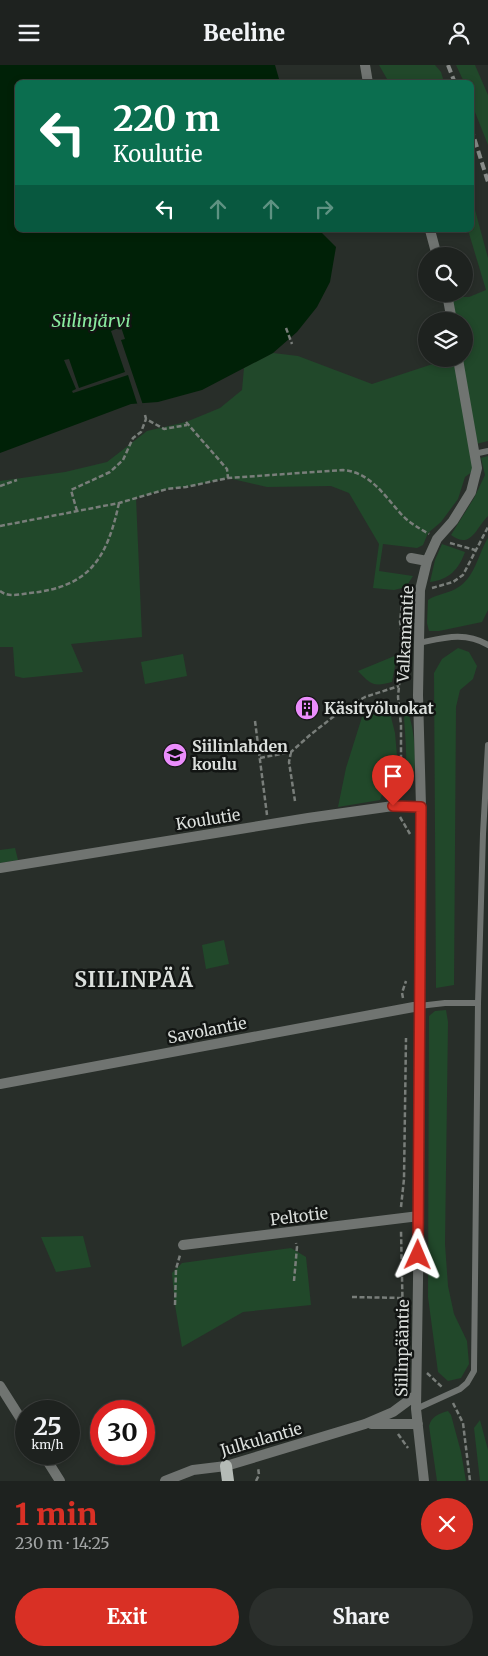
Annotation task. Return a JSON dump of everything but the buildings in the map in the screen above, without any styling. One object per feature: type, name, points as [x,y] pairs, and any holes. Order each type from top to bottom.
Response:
[{"type":"main road","points":[[226,1466],[228,1481]]},
{"type":"street","points":[[365,65],[368,80]]},
{"type":"street","points":[[431,232],[435,247]]},
{"type":"street","name":"Valkamantie","points":[[421,807],[418,695],[420,590],[427,561],[437,539],[453,521],[471,492],[477,469],[459,367]]},
{"type":"street","points":[[410,558],[427,561]]},
{"type":"street","name":"Koulutie","points":[[0,868],[393,806],[421,807]]},
{"type":"street","name":"Siilinpääntie","points":[[421,807],[416,1409],[424,1481]]},
{"type":"street","name":"Savolantie","points":[[0,1084],[419,1006]]},
{"type":"street","name":"Peltotie","points":[[183,1245],[419,1216]]},
{"type":"street","points":[[0,1386],[15,1410]]},
{"type":"street","name":"Julkulantie","points":[[165,1481],[193,1470],[226,1466],[365,1424],[393,1412],[416,1395]]},
{"type":"street","name":"Julkulantie","points":[[365,1424],[418,1424]]},
{"type":"street","points":[[50,1465],[60,1481]]},
{"type":"lane","points":[[474,455],[488,451]]},
{"type":"lane","points":[[419,643],[460,636],[480,640],[488,645]]},
{"type":"lane","points":[[416,1409],[449,1395],[466,1383],[474,1371],[478,1003],[483,834],[488,745]]},
{"type":"lane","points":[[419,1006],[445,1003],[478,1003]]},
{"type":"path","points":[[286,328],[292,344]]},
{"type":"path","points":[[77,511],[71,490],[110,472],[123,460],[132,437],[142,432],[146,419],[145,415]]},
{"type":"path","points":[[146,419],[164,429],[187,423],[227,469],[228,478]]},
{"type":"path","points":[[0,527],[119,503],[167,489],[228,478],[343,470],[353,471],[373,483],[414,526],[437,539],[475,550]]},
{"type":"path","points":[[0,486],[17,480]]},
{"type":"path","points":[[0,591],[10,595],[44,592],[71,584],[85,575],[111,536],[119,503]]},
{"type":"path","points":[[260,758],[291,752],[342,710],[365,697],[399,686]]},
{"type":"path","points":[[255,721],[268,825]]},
{"type":"path","points":[[291,752],[289,761],[296,801]]},
{"type":"path","points":[[393,806],[410,835]]},
{"type":"path","points":[[404,1008],[402,993],[407,973]]},
{"type":"path","points":[[406,1034],[404,1179],[400,1219],[403,1298],[401,1373],[425,1371],[449,1395],[463,1423],[470,1481]]},
{"type":"path","points":[[294,1231],[297,1247],[294,1281]]},
{"type":"path","points":[[175,1305],[176,1269],[183,1245]]},
{"type":"path","points":[[352,1297],[403,1298]]},
{"type":"shaded area","points":[[379,65],[435,65],[441,72],[443,80],[390,80],[387,79]]},
{"type":"shaded area","points":[[456,65],[475,65],[488,95],[488,145],[474,110],[474,80],[463,80]]},
{"type":"shaded area","points":[[474,206],[488,258],[488,441],[472,445],[477,468],[465,477],[458,499],[441,522],[428,533],[423,545],[417,548],[383,544],[379,571],[413,576],[406,587],[394,590],[373,588],[379,544],[349,493],[331,486],[267,487],[228,478],[167,489],[136,498],[142,637],[71,644],[83,672],[23,678],[15,676],[13,647],[0,647],[0,481],[65,472],[107,462],[147,431],[186,422],[220,408],[242,390],[244,368],[273,353],[298,356],[372,384],[424,367],[473,367],[473,312],[450,312],[449,302],[473,302],[473,295],[486,290],[469,232],[474,232]]},
{"type":"shaded area","points":[[488,456],[488,516],[473,536],[464,540],[458,539],[451,535],[474,498],[485,475],[481,458]]},
{"type":"shaded area","points":[[488,538],[488,610],[482,622],[439,631],[429,631],[427,623],[428,600],[463,584],[472,572]]},
{"type":"shaded area","points":[[442,544],[465,552],[460,564],[452,573],[443,579],[430,582],[435,560]]},
{"type":"shaded area","points":[[458,648],[469,652],[477,666],[473,679],[460,690],[456,707],[454,985],[436,988],[434,673],[442,659]]},
{"type":"shaded area","points":[[183,654],[187,676],[145,684],[141,662]]},
{"type":"shaded area","points":[[397,655],[392,682],[373,684],[358,671]]},
{"type":"shaded area","points":[[379,712],[390,713],[395,733],[397,756],[380,800],[338,807],[346,768],[362,717]]},
{"type":"shaded area","points":[[404,712],[408,713],[410,720],[414,741],[415,764],[411,784],[407,791],[398,797],[397,793],[402,784],[406,764]]},
{"type":"shaded area","points":[[15,848],[18,860],[0,863],[0,850]]},
{"type":"shaded area","points":[[224,940],[229,964],[206,969],[202,945]]},
{"type":"shaded area","points":[[446,1010],[448,1022],[445,1244],[448,1286],[454,1314],[467,1341],[469,1364],[461,1378],[448,1381],[438,1372],[428,1297],[429,1016],[435,1011]]},
{"type":"shaded area","points":[[83,1236],[91,1267],[56,1272],[41,1237]]},
{"type":"shaded area","points":[[291,1248],[306,1257],[311,1305],[243,1312],[182,1347],[172,1273],[182,1263]]},
{"type":"shaded area","points":[[448,1411],[451,1415],[461,1452],[466,1481],[437,1481],[429,1426],[436,1416]]},
{"type":"shaded area","points":[[480,1420],[488,1450],[488,1481],[480,1481],[474,1428]]},
{"type":"water","name":"Siilinjärvi","points":[[0,65],[275,65],[279,80],[15,80],[15,232],[321,232],[336,247],[330,282],[317,307],[297,332],[273,353],[202,390],[158,402],[131,404],[0,453]]},
{"type":"pier","points":[[121,327],[125,339],[121,340],[143,405],[138,406],[128,375],[73,393],[72,391],[76,389],[64,360],[69,359],[79,388],[125,372],[111,331]]},
{"type":"railway","points":[[448,65],[454,80]]},
{"type":"railway","points":[[474,138],[488,182]]},
{"type":"place","name":"Käsityöluokat","points":[[307,708]]},
{"type":"place","name":"Siilinlahden koulu","points":[[175,755]]},
{"type":"district","name":"SIILINPÄÄ","points":[[134,980]]},
{"type":"route","points":[[393,806],[421,807],[418,1255]]}]
